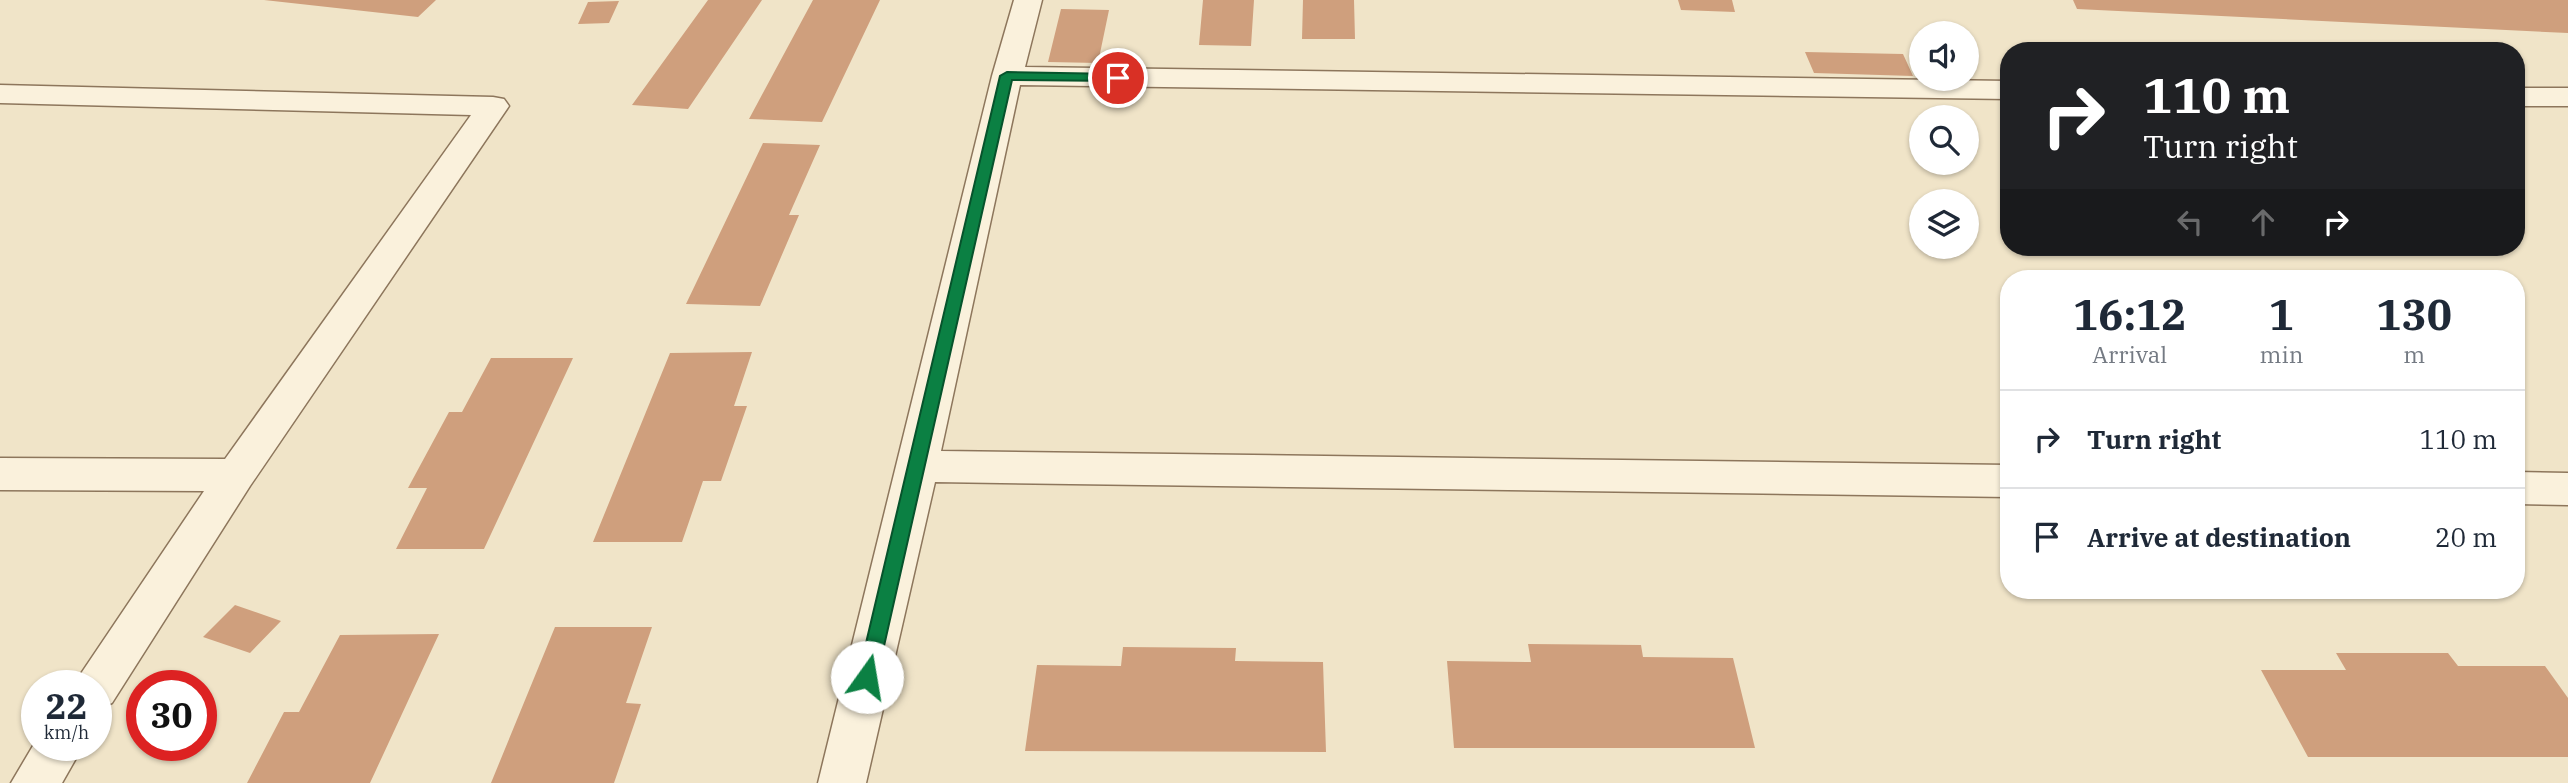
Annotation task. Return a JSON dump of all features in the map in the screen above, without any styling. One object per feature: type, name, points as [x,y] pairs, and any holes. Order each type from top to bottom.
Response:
[{"type":"street","points":[[842,783],[1007,76],[1028,0]]},
{"type":"street","points":[[1007,76],[2000,90]]},
{"type":"street","points":[[0,94],[494,106],[236,475],[108,670]]},
{"type":"street","points":[[2525,96],[2568,97]]},
{"type":"street","points":[[918,466],[2000,481]]},
{"type":"street","points":[[0,474],[236,475]]},
{"type":"street","points":[[2525,488],[2568,489]]},
{"type":"street","points":[[35,783],[49,761]]},
{"type":"building","points":[[264,0],[436,0],[418,17]]},
{"type":"building","points":[[708,0],[762,0],[688,109],[632,105]]},
{"type":"building","points":[[813,0],[880,0],[822,122],[749,119]]},
{"type":"building","points":[[1203,0],[1254,0],[1251,46],[1199,45]]},
{"type":"building","points":[[1303,0],[1354,0],[1355,39],[1302,39]]},
{"type":"building","points":[[1678,0],[1732,0],[1735,12],[1681,10]]},
{"type":"building","points":[[2073,0],[2568,0],[2568,33],[2077,9]]},
{"type":"building","points":[[619,1],[609,23],[578,24],[588,2]]},
{"type":"building","points":[[1061,9],[1109,10],[1098,63],[1048,62]]},
{"type":"building","points":[[1805,52],[1903,54],[1909,67],[1909,76],[1814,73]]},
{"type":"building","points":[[763,143],[820,145],[789,215],[799,215],[760,306],[686,304]]},
{"type":"building","points":[[752,352],[734,406],[747,406],[721,481],[703,481],[682,542],[593,542],[670,353]]},
{"type":"building","points":[[491,358],[573,358],[484,549],[396,549],[427,488],[408,488],[449,412],[462,412]]},
{"type":"building","points":[[235,605],[281,621],[250,653],[203,637]]},
{"type":"building","points":[[555,627],[652,627],[626,703],[641,704],[614,783],[491,783]]},
{"type":"building","points":[[439,634],[370,783],[247,783],[284,712],[299,712],[340,635]]},
{"type":"building","points":[[1528,644],[1641,645],[1643,657],[1733,658],[1755,748],[1454,748],[1447,661],[1531,662]]},
{"type":"building","points":[[1123,647],[1236,648],[1235,661],[1323,662],[1326,752],[1025,751],[1037,665],[1121,666]]},
{"type":"building","points":[[2336,653],[2448,653],[2458,666],[2545,666],[2568,698],[2568,757],[2308,757],[2261,670],[2346,670]]},
{"type":"route","points":[[867,677],[1007,76],[1118,78]]}]
